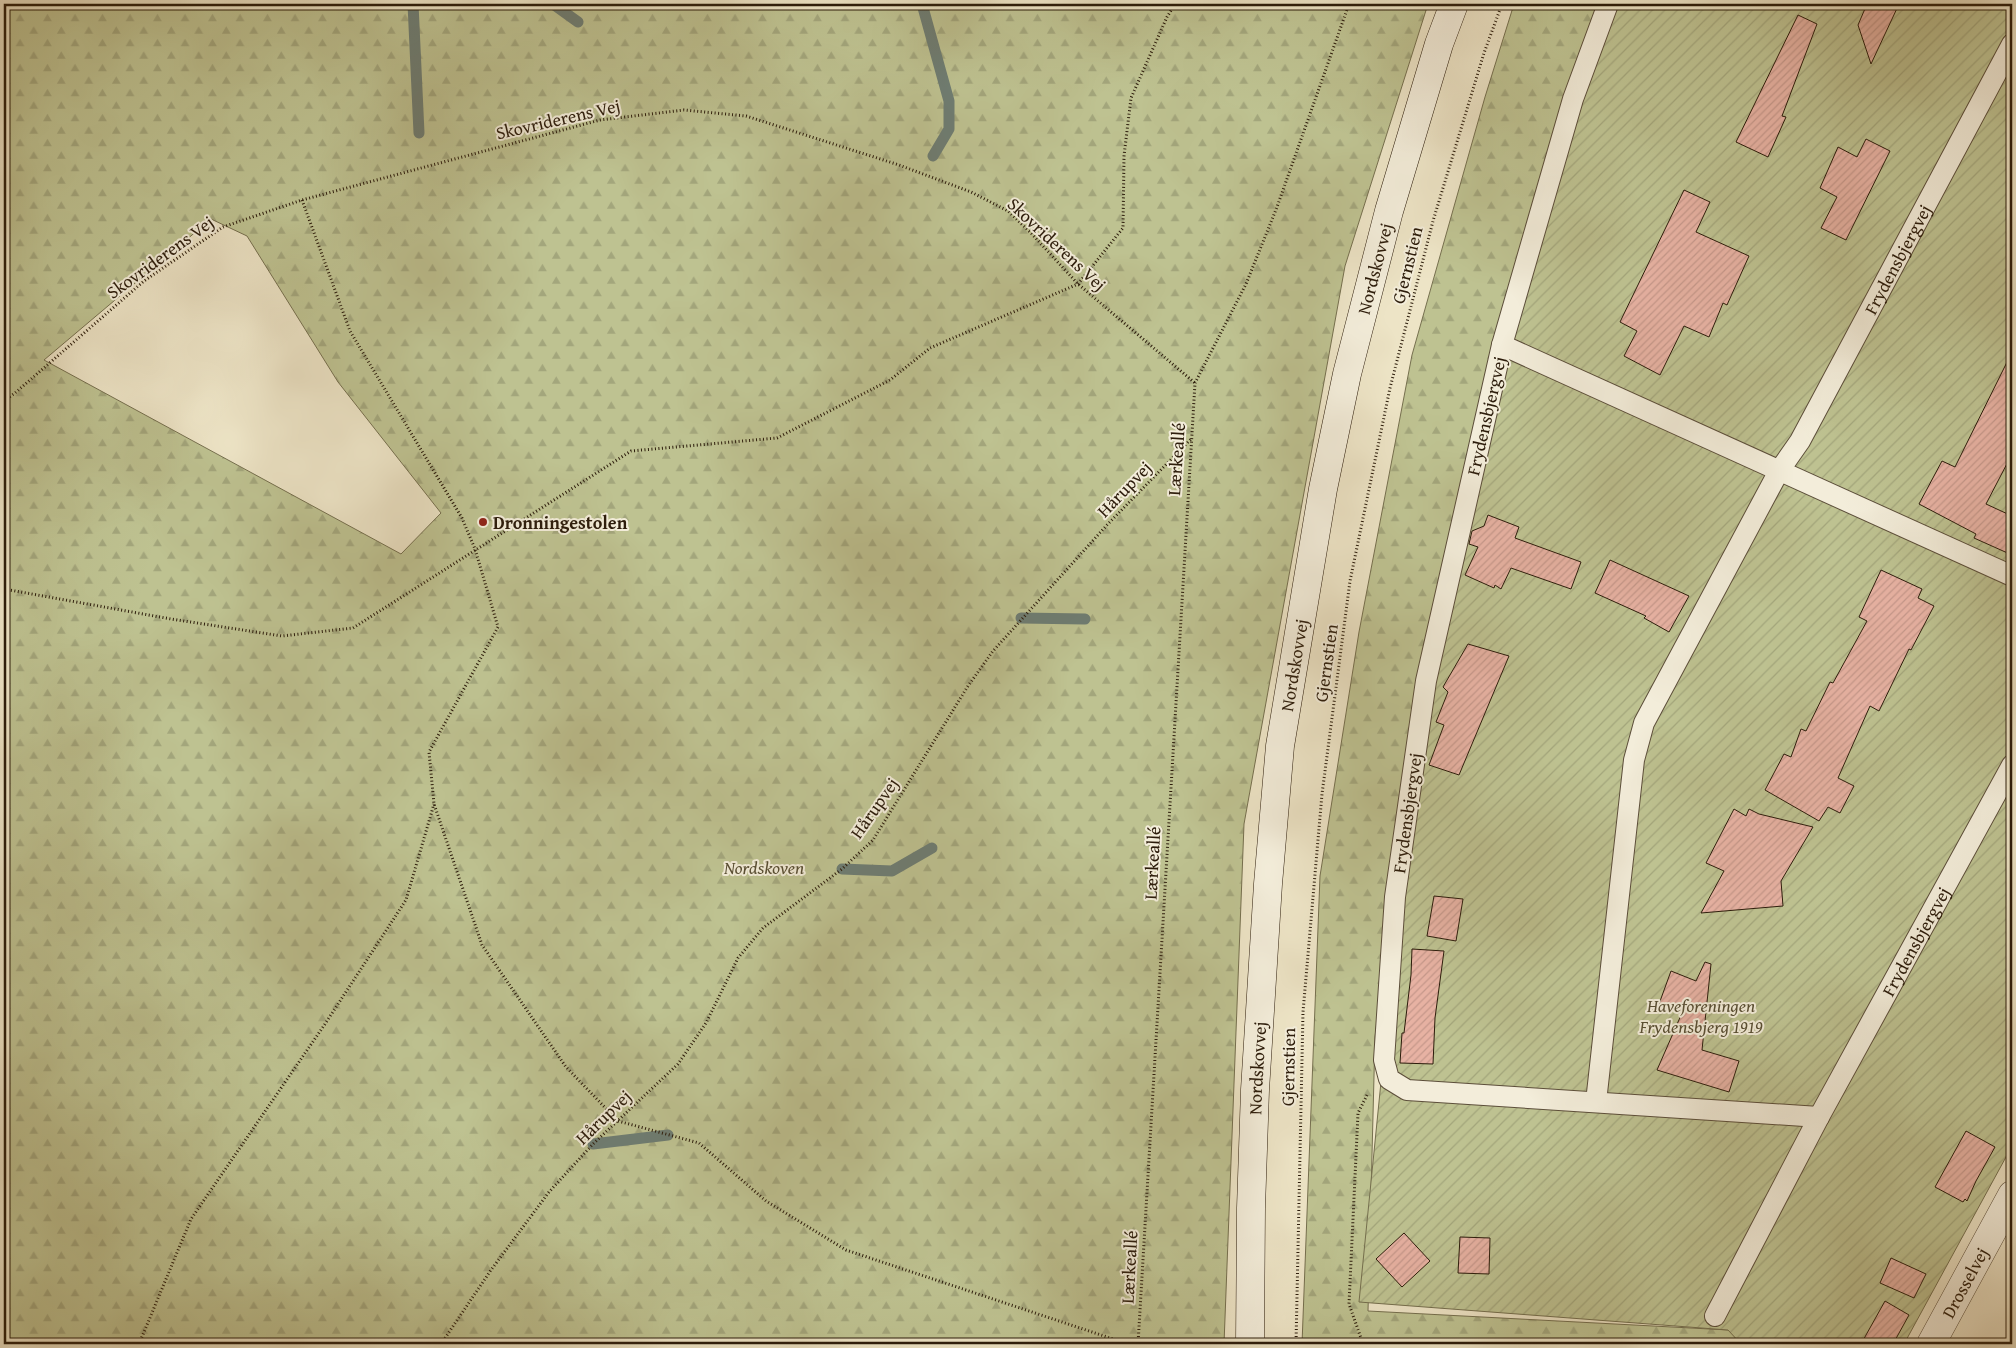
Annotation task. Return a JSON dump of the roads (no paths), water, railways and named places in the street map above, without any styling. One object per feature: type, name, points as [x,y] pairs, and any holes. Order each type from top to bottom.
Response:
[{"type":"street","name":"Nordskovvej","points":[[1250,1344],[1251,1208],[1255,1090],[1268,884],[1280,746],[1323,489],[1347,374],[1389,211],[1439,44],[1454,4]]},
{"type":"street","name":"Drosselvej","points":[[1931,1344],[2012,1195]]},
{"type":"lane","name":"Frydensbjergvej","points":[[1608,4],[1573,99],[1502,345],[1426,681],[1395,897],[1384,1060],[1389,1079],[1407,1090],[1819,1117]]},
{"type":"lane","name":"Frydensbjergvej","points":[[1596,1102],[1634,760],[1644,723],[1780,471],[1800,441],[2012,44]]},
{"type":"lane","name":"Frydensbjergvej","points":[[1502,345],[2012,576]]},
{"type":"lane","name":"Frydensbjergvej","points":[[1715,1316],[1819,1117],[2012,765]]},
{"type":"waterway","points":[[413,4],[419,133]]},
{"type":"waterway","points":[[553,4],[578,22]]},
{"type":"waterway","points":[[922,4],[949,101],[949,129],[933,156]]},
{"type":"waterway","points":[[1021,618],[1085,619]]},
{"type":"waterway","points":[[842,869],[892,871],[932,848]]},
{"type":"waterway","points":[[593,1144],[668,1135]]},
{"type":"place","name":"Dronningestolen","points":[[483,522]]},
{"type":"park label","name":"Nordskoven","points":[[764,867]]},
{"type":"park label","name":"Haveforeningen Frydensbjerg 1919","points":[[1701,1015]]}]
